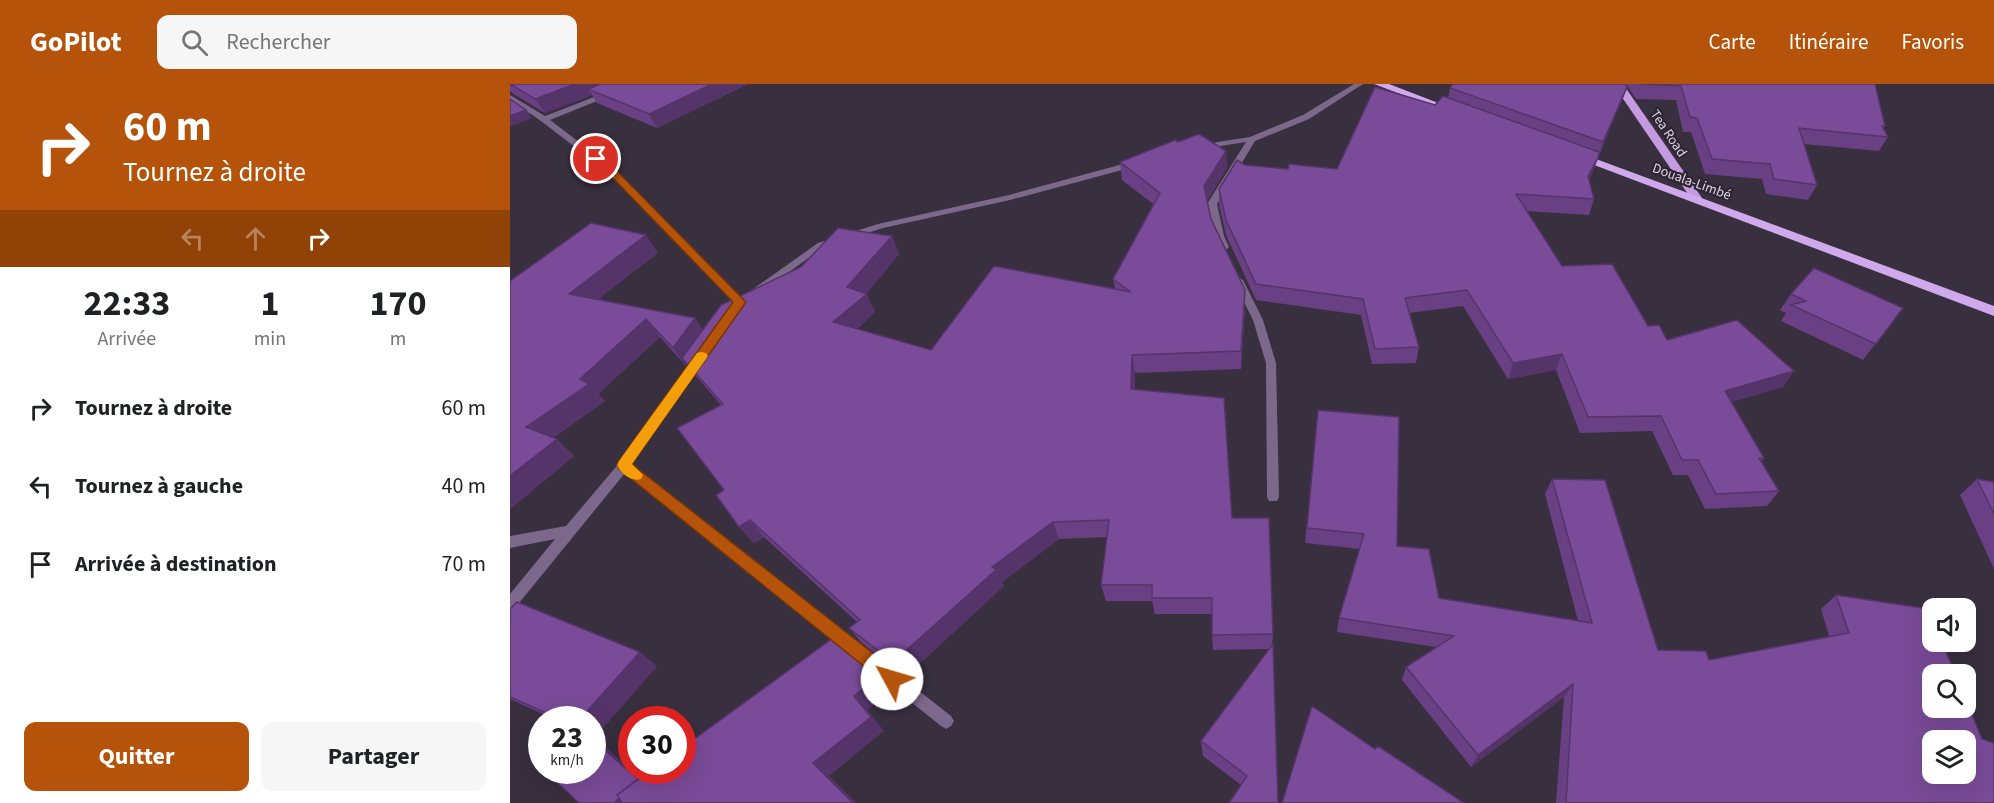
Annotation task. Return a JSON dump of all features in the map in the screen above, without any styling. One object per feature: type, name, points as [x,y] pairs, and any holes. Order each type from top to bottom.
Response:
[{"type":"highway","points":[[1379,84],[1466,116]]},
{"type":"highway","name":"Douala-Limbé","points":[[1565,151],[1994,311]]},
{"type":"main road","name":"Tea Road","points":[[1618,84],[1696,198]]},
{"type":"street","points":[[544,119],[635,84]]},
{"type":"street","points":[[1195,148],[1252,139],[1306,117],[1359,84]]},
{"type":"street","points":[[510,97],[544,119],[613,172],[740,302]]},
{"type":"street","points":[[1252,139],[1212,204],[1219,236],[1258,320],[1271,363],[1273,497]]},
{"type":"street","points":[[733,312],[740,302],[821,245],[881,226],[1010,197],[1149,160]]},
{"type":"street","points":[[510,604],[624,465],[706,350]]},
{"type":"street","points":[[624,465],[946,722]]},
{"type":"street","points":[[510,542],[569,531]]},
{"type":"building","points":[[510,84],[575,84],[535,99]]},
{"type":"building","points":[[601,84],[712,84],[649,114],[588,89]]},
{"type":"building","points":[[1453,84],[1625,84],[1627,87],[1603,142],[1450,88]]},
{"type":"building","points":[[1641,84],[1875,84],[1885,126],[1882,126],[1888,137],[1799,128],[1817,185],[1774,179],[1770,164],[1712,159],[1697,118],[1690,117],[1681,86]]},
{"type":"building","points":[[1375,87],[1435,105],[1443,96],[1599,152],[1588,176],[1594,199],[1516,194],[1562,266],[1612,264],[1648,326],[1659,325],[1667,340],[1737,320],[1794,371],[1725,391],[1764,458],[1759,458],[1779,491],[1716,494],[1698,460],[1682,460],[1661,416],[1588,417],[1562,354],[1513,363],[1467,290],[1405,298],[1419,347],[1375,349],[1363,299],[1256,284],[1226,220],[1219,189],[1237,160],[1245,165],[1288,169],[1289,164],[1337,169]]},
{"type":"building","points":[[510,99],[526,110],[510,116]]},
{"type":"building","points":[[1199,134],[1226,151],[1204,186],[1211,219],[1245,290],[1241,351],[1132,355],[1131,389],[1224,398],[1232,518],[1269,518],[1273,634],[1212,635],[1212,598],[1152,598],[1152,585],[1101,585],[1109,520],[1053,522],[992,567],[996,570],[893,662],[849,628],[860,620],[750,520],[739,527],[716,495],[724,490],[677,428],[723,404],[682,358],[721,305],[801,267],[838,228],[892,236],[847,287],[867,294],[833,322],[931,350],[994,266],[1131,292],[1113,279],[1160,193],[1120,162],[1175,140],[1178,142]]},
{"type":"building","points":[[591,223],[646,235],[569,294],[695,318],[673,348],[646,319],[580,379],[589,384],[526,427],[557,439],[510,476],[510,281]]},
{"type":"building","points":[[1814,268],[1903,308],[1876,344],[1791,305],[1806,301],[1791,294]]},
{"type":"building","points":[[1318,410],[1399,417],[1397,546],[1429,549],[1439,598],[1592,623],[1552,479],[1605,480],[1658,650],[1706,651],[1709,660],[1849,633],[1836,595],[1922,608],[1922,652],[1946,652],[1951,664],[1922,664],[1922,718],[1974,718],[1982,739],[1994,743],[1994,803],[1566,803],[1573,684],[1478,755],[1406,667],[1454,636],[1339,618],[1364,534],[1307,528]]},
{"type":"building","points":[[1977,479],[1994,482],[1994,514]]},
{"type":"building","points":[[517,602],[640,652],[592,706],[530,706],[510,697],[510,609]]},
{"type":"building","points":[[833,638],[879,674],[854,696],[871,717],[813,763],[853,803],[622,803],[617,795],[632,784],[696,784],[696,738]]},
{"type":"building","points":[[1273,644],[1278,803],[1229,803],[1247,776],[1201,741]]},
{"type":"building","points":[[1312,706],[1375,749],[1378,746],[1464,803],[1282,803]]},
{"type":"building","points":[[606,751],[618,762],[618,784],[631,784],[617,795],[619,798],[614,803],[579,803],[559,784],[606,784]]},
{"type":"slow traffic","points":[[636,475],[624,465],[701,356]]},
{"type":"route","points":[[596,159],[613,172],[740,302],[624,465],[892,679]]}]
